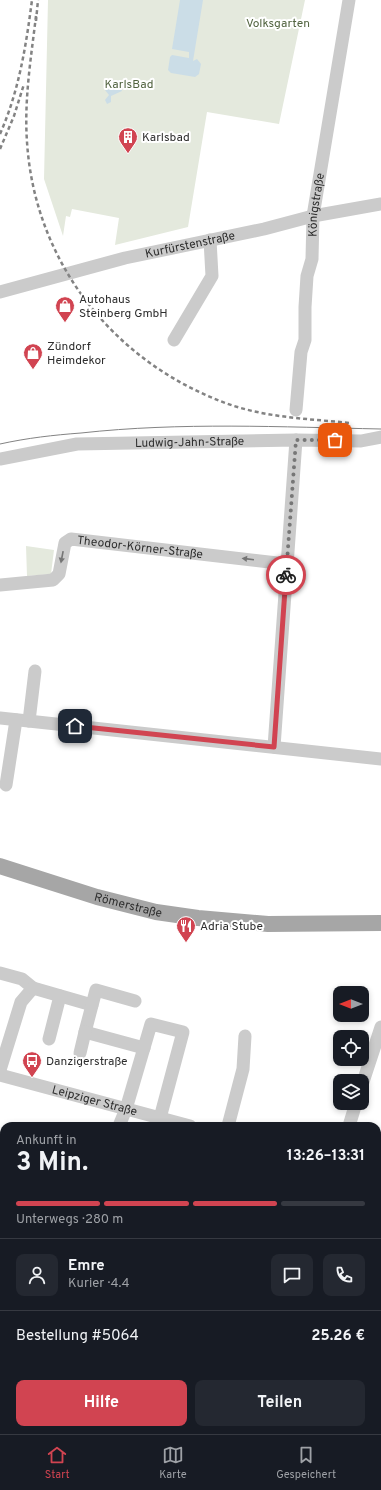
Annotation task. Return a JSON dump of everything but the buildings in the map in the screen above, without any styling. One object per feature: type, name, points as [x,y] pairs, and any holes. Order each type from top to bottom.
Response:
[{"type":"main road","name":"Römerstraße","points":[[0,866],[97,897],[163,913],[268,924],[381,923]]},
{"type":"street","name":"Königstraße","points":[[296,410],[301,352],[305,340],[307,276],[312,259],[313,216],[349,0]]},
{"type":"street","name":"Kurfürstenstraße","points":[[0,292],[124,258],[313,216],[381,204]]},
{"type":"street","points":[[174,340],[212,276],[210,240]]},
{"type":"street","name":"Ludwig-Jahn-Straße","points":[[0,459],[77,444],[296,440],[361,441],[381,437]]},
{"type":"street","points":[[274,747],[296,440]]},
{"type":"street","name":"Theodor-Körner-Straße","points":[[0,585],[53,580],[59,574],[65,543],[71,538],[286,564]]},
{"type":"street","points":[[6,785],[35,671]]},
{"type":"street","points":[[0,718],[381,760]]},
{"type":"street","points":[[0,973],[22,978],[34,988],[92,1005]]},
{"type":"street","points":[[0,1070],[21,1002],[34,988]]},
{"type":"street","points":[[80,1053],[96,990],[135,1001]]},
{"type":"street","points":[[49,1038],[60,996]]},
{"type":"street","points":[[121,1122],[126,1110],[151,1024],[183,1032],[160,1118]]},
{"type":"street","points":[[366,1074],[381,1027]]},
{"type":"street","points":[[85,1032],[144,1048]]},
{"type":"street","points":[[229,1122],[243,1069],[245,1036]]},
{"type":"street","name":"Leipziger Straße","points":[[0,1076],[175,1122]]},
{"type":"street","points":[[350,1122],[354,1110]]},
{"type":"green space","name":"KarlsBad","points":[[48,0],[305,0],[279,124],[207,112],[188,227],[115,245],[119,218],[72,209],[70,217],[66,216],[63,236],[44,179]]},
{"type":"green space","points":[[26,546],[54,550],[51,574],[27,576]]},
{"type":"water","points":[[180,0],[203,0],[193,61],[197,59],[201,64],[199,74],[195,77],[171,73],[168,70],[170,57],[172,55],[189,58],[189,52],[172,49]]},
{"type":"water","points":[[119,83],[122,91],[111,96],[111,102],[107,104],[105,100],[109,95],[105,90],[109,88],[109,86]]},
{"type":"tram line","points":[[0,444],[51,436],[156,427],[268,426],[381,429]]},
{"type":"railway","points":[[0,134],[7,118],[17,85],[32,0]]},
{"type":"railway","points":[[36,21],[38,0]]},
{"type":"railway","points":[[36,16],[28,79],[26,110],[27,142],[33,187],[46,230],[65,270],[90,306],[120,338],[154,366],[192,389],[248,410],[292,418],[350,423]]},
{"type":"railway","points":[[0,149],[14,116],[24,84]]},
{"type":"way so far","points":[[286,575],[296,440],[335,440]]},
{"type":"place","name":"Karlsbad","points":[[128,154]]},
{"type":"place","name":"Autohaus Steinberg GmbH","points":[[65,323]]},
{"type":"place","name":"Zündorf Heimdekor","points":[[33,370]]},
{"type":"place","name":"Adria Stube","points":[[186,943]]},
{"type":"place","name":"Danzigerstraße","points":[[32,1078]]},
{"type":"route","points":[[75,726],[274,747],[286,575]]},
{"type":"park label","name":"Volksgarten","points":[[278,23]]}]
